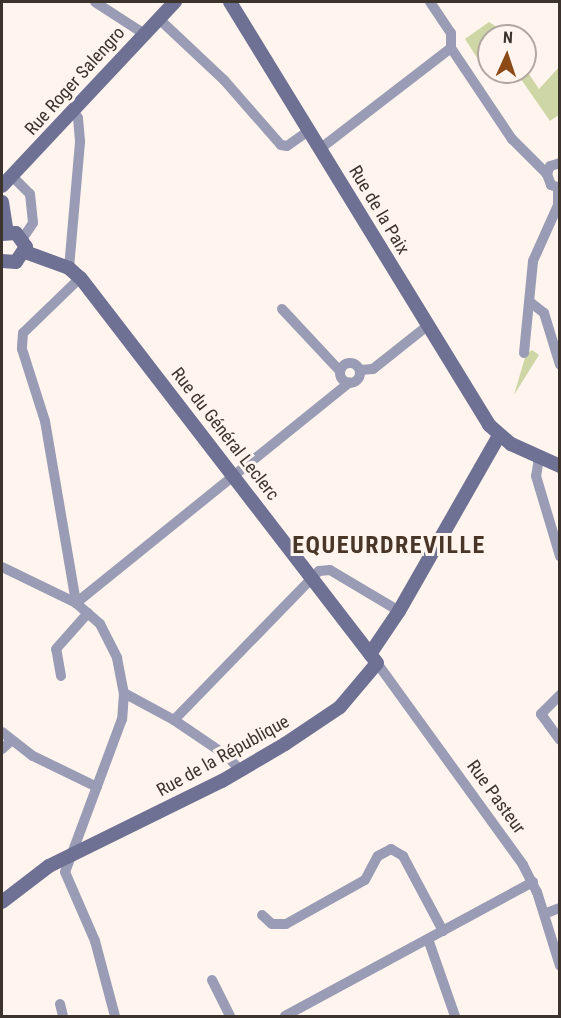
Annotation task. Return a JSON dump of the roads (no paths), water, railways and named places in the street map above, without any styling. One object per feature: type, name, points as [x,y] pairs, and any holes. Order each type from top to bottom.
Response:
[{"type":"street","points":[[95,2],[143,33]]},
{"type":"street","name":"Rue Roger Salengro","points":[[2,186],[143,33],[175,2]]},
{"type":"street","name":"Rue de la Paix","points":[[230,2],[321,148],[427,326],[499,436]]},
{"type":"street","points":[[430,2],[451,33],[451,48],[512,139],[532,156],[546,174],[551,185],[559,188],[558,205],[533,261],[530,302],[525,310],[524,353]]},
{"type":"street","points":[[158,18],[224,80],[281,145],[287,146],[310,130]]},
{"type":"street","points":[[321,148],[451,48]]},
{"type":"street","points":[[69,268],[80,141],[78,118],[73,110]]},
{"type":"street","points":[[532,156],[557,163],[546,174]]},
{"type":"street","points":[[2,261],[16,262],[33,223],[30,194],[12,176]]},
{"type":"street","points":[[2,202],[4,233]]},
{"type":"street","name":"Rue du Général Leclerc","points":[[4,233],[69,268],[80,278],[236,476],[373,658]]},
{"type":"street","points":[[76,603],[45,421],[22,349],[23,333],[80,278]]},
{"type":"street","points":[[530,302],[544,313],[560,365]]},
{"type":"street","points":[[282,309],[340,371],[341,378],[349,383]]},
{"type":"street","points":[[340,371],[349,363],[360,370],[373,369],[427,326]]},
{"type":"street","points":[[76,603],[349,383],[358,379],[360,370]]},
{"type":"street","points":[[499,436],[539,458],[560,466]]},
{"type":"street","name":"Rue de la République","points":[[2,902],[41,871],[241,771],[340,707],[373,658],[499,436]]},
{"type":"street","points":[[539,458],[536,476],[560,556]]},
{"type":"street","points":[[2,567],[76,603],[88,613],[114,647],[123,693],[122,719],[79,841],[69,856],[66,878],[95,941],[115,1017]]},
{"type":"street","points":[[174,720],[313,580],[319,571],[330,570],[399,611]]},
{"type":"street","points":[[61,676],[56,649],[88,613]]},
{"type":"street","name":"Rue Pasteur","points":[[373,658],[510,843],[533,882],[560,966]]},
{"type":"street","points":[[123,693],[174,720],[227,756],[241,771]]},
{"type":"street","points":[[560,695],[544,707],[542,716],[560,740]]},
{"type":"street","points":[[2,732],[33,756],[97,787]]},
{"type":"street","points":[[2,749],[12,740]]},
{"type":"street","points":[[262,915],[272,924],[286,924],[365,880],[378,856],[391,849],[403,856],[443,931]]},
{"type":"street","points":[[285,1017],[533,882]]},
{"type":"street","points":[[544,914],[560,908]]},
{"type":"street","points":[[428,939],[455,1017]]},
{"type":"street","points":[[212,980],[230,1017]]},
{"type":"street","points":[[60,1004],[63,1017]]},
{"type":"district","name":"EQUEURDREVILLE","points":[[389,546]]}]
